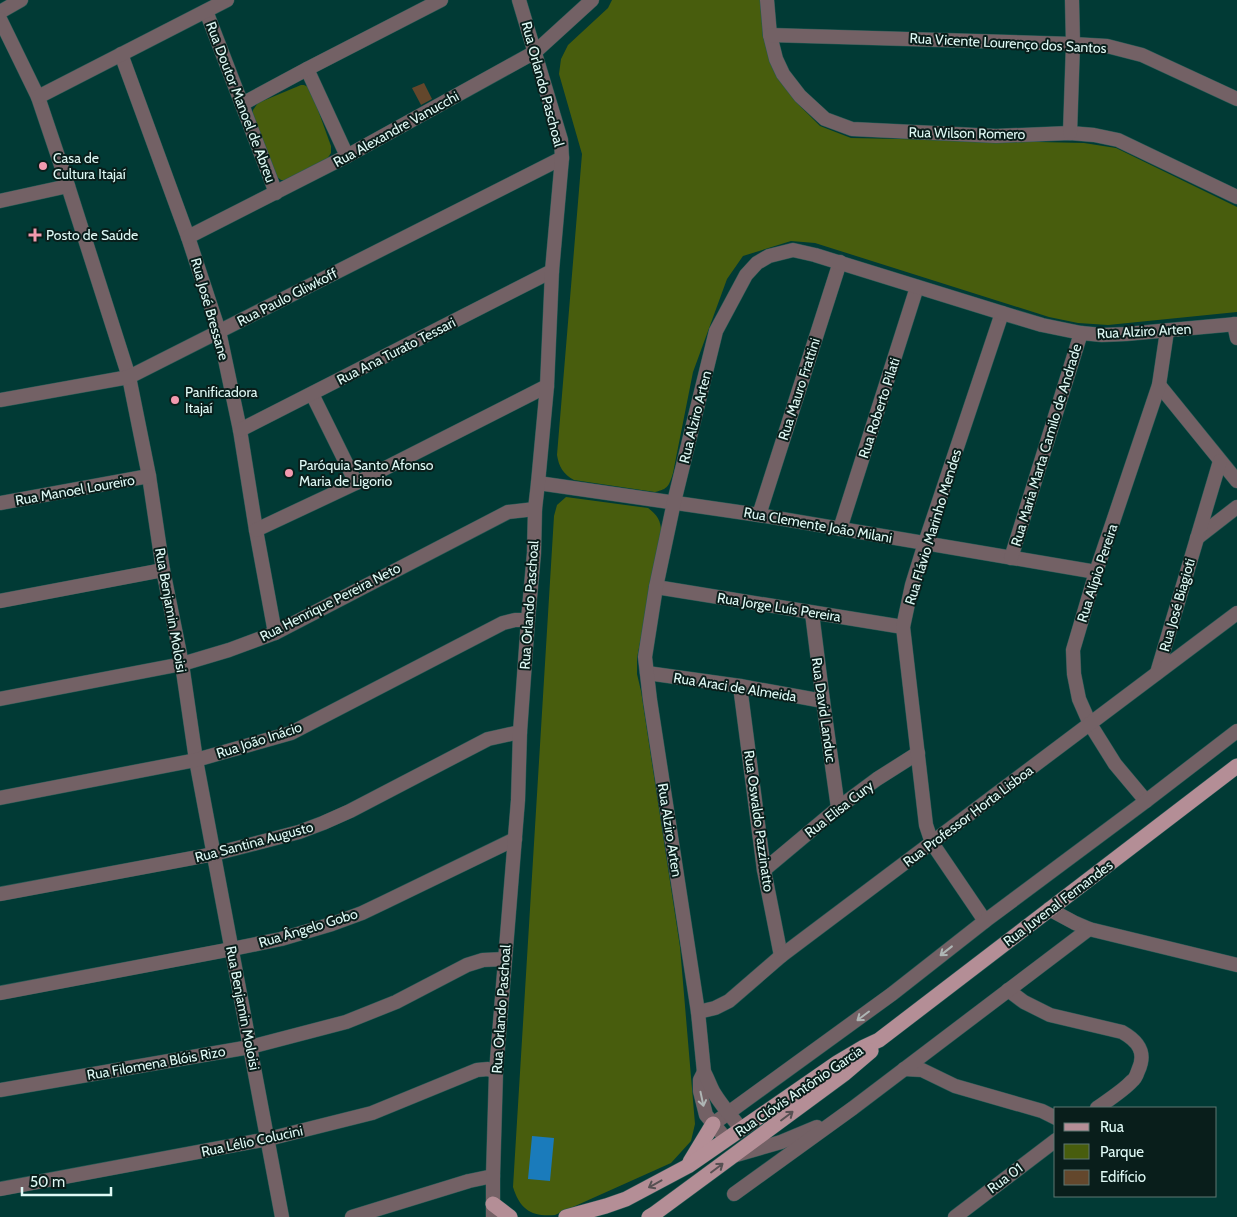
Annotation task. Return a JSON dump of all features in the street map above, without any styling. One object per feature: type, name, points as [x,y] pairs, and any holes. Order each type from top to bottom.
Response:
[{"type":"main road","name":"Rua Juvenal Fernandes","points":[[879,1040],[1237,766]]},
{"type":"main road","name":"Rua Clóvis Antônio Garcia","points":[[566,1217],[606,1206],[626,1198],[736,1143],[761,1136],[869,1054],[879,1040]]},
{"type":"main road","name":"Rua Clóvis Antônio Garcia","points":[[649,1217],[736,1143],[837,1063],[879,1040]]},
{"type":"main road","points":[[688,1166],[712,1124]]},
{"type":"main road","points":[[493,1211],[510,1217]]},
{"type":"street","points":[[0,12],[21,0]]},
{"type":"street","points":[[38,97],[227,0]]},
{"type":"street","points":[[242,104],[442,0]]},
{"type":"street","name":"Rua Orlando Paschoal","points":[[493,1211],[496,1072],[518,800],[520,732],[534,553],[535,509],[547,386],[552,271],[562,158],[561,140],[519,0]]},
{"type":"street","name":"Rua Alexandre Vanucchi","points":[[188,237],[348,156],[534,52],[592,0]]},
{"type":"street","name":"Rua Wilson Romero","points":[[767,0],[770,35],[776,59],[783,74],[791,86],[825,120],[852,129],[996,136],[1070,133],[1094,135],[1118,140],[1237,196]]},
{"type":"street","points":[[1070,133],[1073,44],[1072,0]]},
{"type":"street","name":"Rua Doutor Manoel de Abreu","points":[[206,11],[276,193]]},
{"type":"street","name":"Rua Benjamin Moloisi","points":[[0,20],[38,97],[129,377],[149,476],[163,570],[182,664],[196,760],[282,1217]]},
{"type":"street","name":"Rua Vicente Lourenço dos Santos","points":[[770,35],[1108,46],[1142,55],[1237,98]]},
{"type":"street","name":"Rua José Bressane","points":[[121,54],[188,237],[219,331],[240,430],[275,632]]},
{"type":"street","points":[[308,68],[348,156]]},
{"type":"street","name":"Rua Paulo Gliwkoff","points":[[0,400],[129,377],[562,158]]},
{"type":"street","points":[[0,201],[68,186]]},
{"type":"street","name":"Rua Alziro Arten","points":[[736,1143],[728,1113],[713,1091],[704,1072],[698,1012],[645,657],[656,587],[674,502],[716,331],[746,275],[757,263],[769,256],[793,250],[815,254],[1042,325],[1081,333],[1102,335],[1236,329]]},
{"type":"street","name":"Rua Mauro Frattini","points":[[758,515],[840,262]]},
{"type":"street","name":"Rua Ana Turato Tessari","points":[[240,430],[552,271]]},
{"type":"street","name":"Rua Roberto Pilati","points":[[840,529],[917,287]]},
{"type":"street","name":"Rua Flávio Marinho Mendes","points":[[984,921],[932,843],[926,825],[903,627],[912,585],[925,543],[1002,313]]},
{"type":"street","name":"Rua Alípio Pereira","points":[[1146,801],[1115,764],[1090,724],[1079,699],[1074,674],[1073,650],[1096,572],[1159,385],[1167,331]]},
{"type":"street","name":"Rua Maria Marta Camilo de Andrade","points":[[1011,558],[1081,333]]},
{"type":"street","points":[[1159,385],[1237,482]]},
{"type":"street","points":[[256,530],[356,483],[547,386]]},
{"type":"street","points":[[312,394],[356,483]]},
{"type":"street","name":"Rua José Biagioti","points":[[1157,673],[1220,461]]},
{"type":"street","name":"Rua Manoel Loureiro","points":[[0,503],[149,476]]},
{"type":"street","name":"Rua Clemente João Milani","points":[[538,483],[758,515],[1096,572]]},
{"type":"street","points":[[1197,538],[1237,507]]},
{"type":"street","name":"Rua Henrique Pereira Neto","points":[[0,699],[182,664],[229,650],[275,632],[508,512],[535,509]]},
{"type":"street","points":[[0,601],[163,570]]},
{"type":"street","name":"Rua Jorge Luís Pereira","points":[[656,587],[903,627]]},
{"type":"street","name":"Rua David Landuc","points":[[812,613],[838,808]]},
{"type":"street","name":"Rua Professor Horta Lisboa","points":[[698,1012],[715,1008],[729,1001],[781,956],[1237,613]]},
{"type":"street","name":"Rua João Inácio","points":[[0,798],[196,760],[291,733],[503,623],[515,620],[528,620]]},
{"type":"street","name":"Rua Araci de Almeida","points":[[647,673],[740,686],[823,701]]},
{"type":"street","name":"Rua Oswaldo Pazzinatto","points":[[740,686],[764,870],[781,956]]},
{"type":"street","name":"Rua Juvenal Fernandes","points":[[712,1124],[834,1038],[984,921],[1237,731]]},
{"type":"street","name":"Rua Santina Augusto","points":[[0,894],[214,854],[299,832],[323,824],[350,811],[488,738],[520,732]]},
{"type":"street","name":"Rua Elisa Cury","points":[[764,870],[838,808],[877,779],[918,753]]},
{"type":"street","name":"Rua Ângelo Gobo","points":[[0,994],[281,939],[332,924],[362,913],[515,839]]},
{"type":"street","points":[[1049,909],[1088,928],[1237,965]]},
{"type":"street","points":[[734,1194],[853,1108],[1088,928]]},
{"type":"street","name":"Rua Filomena Blóis Rizo","points":[[0,1090],[250,1047],[346,1022],[396,1002],[467,965],[483,960],[505,959]]},
{"type":"street","points":[[1008,990],[1024,1002],[1050,1014],[1122,1032],[1137,1043],[1142,1059],[1133,1081],[1098,1107]]},
{"type":"street","name":"Rua Lélio Colucini","points":[[0,1189],[268,1139],[372,1113],[477,1070],[488,1069],[496,1072]]},
{"type":"street","points":[[904,1069],[922,1070],[955,1086],[1042,1111],[1054,1117]]},
{"type":"street","name":"Rua Alziro Arten","points":[[704,1072],[700,1080],[700,1091],[706,1115],[712,1124],[736,1143]]},
{"type":"street","points":[[736,1143],[781,1142],[835,1120],[853,1108]]},
{"type":"street","name":"Rua 01","points":[[955,1217],[1054,1142]]},
{"type":"street","points":[[352,1217],[469,1181],[493,1176]]},
{"type":"green space","points":[[612,0],[763,0],[779,73],[795,101],[820,126],[851,138],[1084,143],[1116,148],[1237,207],[1237,312],[1108,325],[1078,323],[1049,317],[815,243],[791,241],[743,256],[727,279],[693,372],[673,473],[667,486],[663,490],[655,492],[574,480],[562,470],[557,455],[582,154],[559,74],[561,59],[568,45],[608,8]]},
{"type":"green space","points":[[301,85],[310,88],[331,146],[331,153],[327,159],[285,180],[281,180],[277,177],[253,115],[253,110],[258,103]]},
{"type":"green space","points":[[566,497],[648,508],[657,516],[661,527],[637,658],[637,674],[680,947],[695,1124],[691,1141],[671,1163],[555,1215],[540,1215],[533,1213],[523,1206],[513,1187],[554,516],[557,505]]},
{"type":"water","points":[[532,1136],[554,1138],[550,1181],[528,1179]]},
{"type":"building","points":[[424,83],[432,99],[421,105],[412,88]]},
{"type":"place","name":"Casa de Cultura Itajaí","points":[[43,166]]},
{"type":"place","name":"Posto de Saúde","points":[[35,235]]},
{"type":"place","name":"Panificadora Itajaí","points":[[175,400]]},
{"type":"place","name":"Paróquia Santo Afonso Maria de Ligorio","points":[[289,473]]}]
